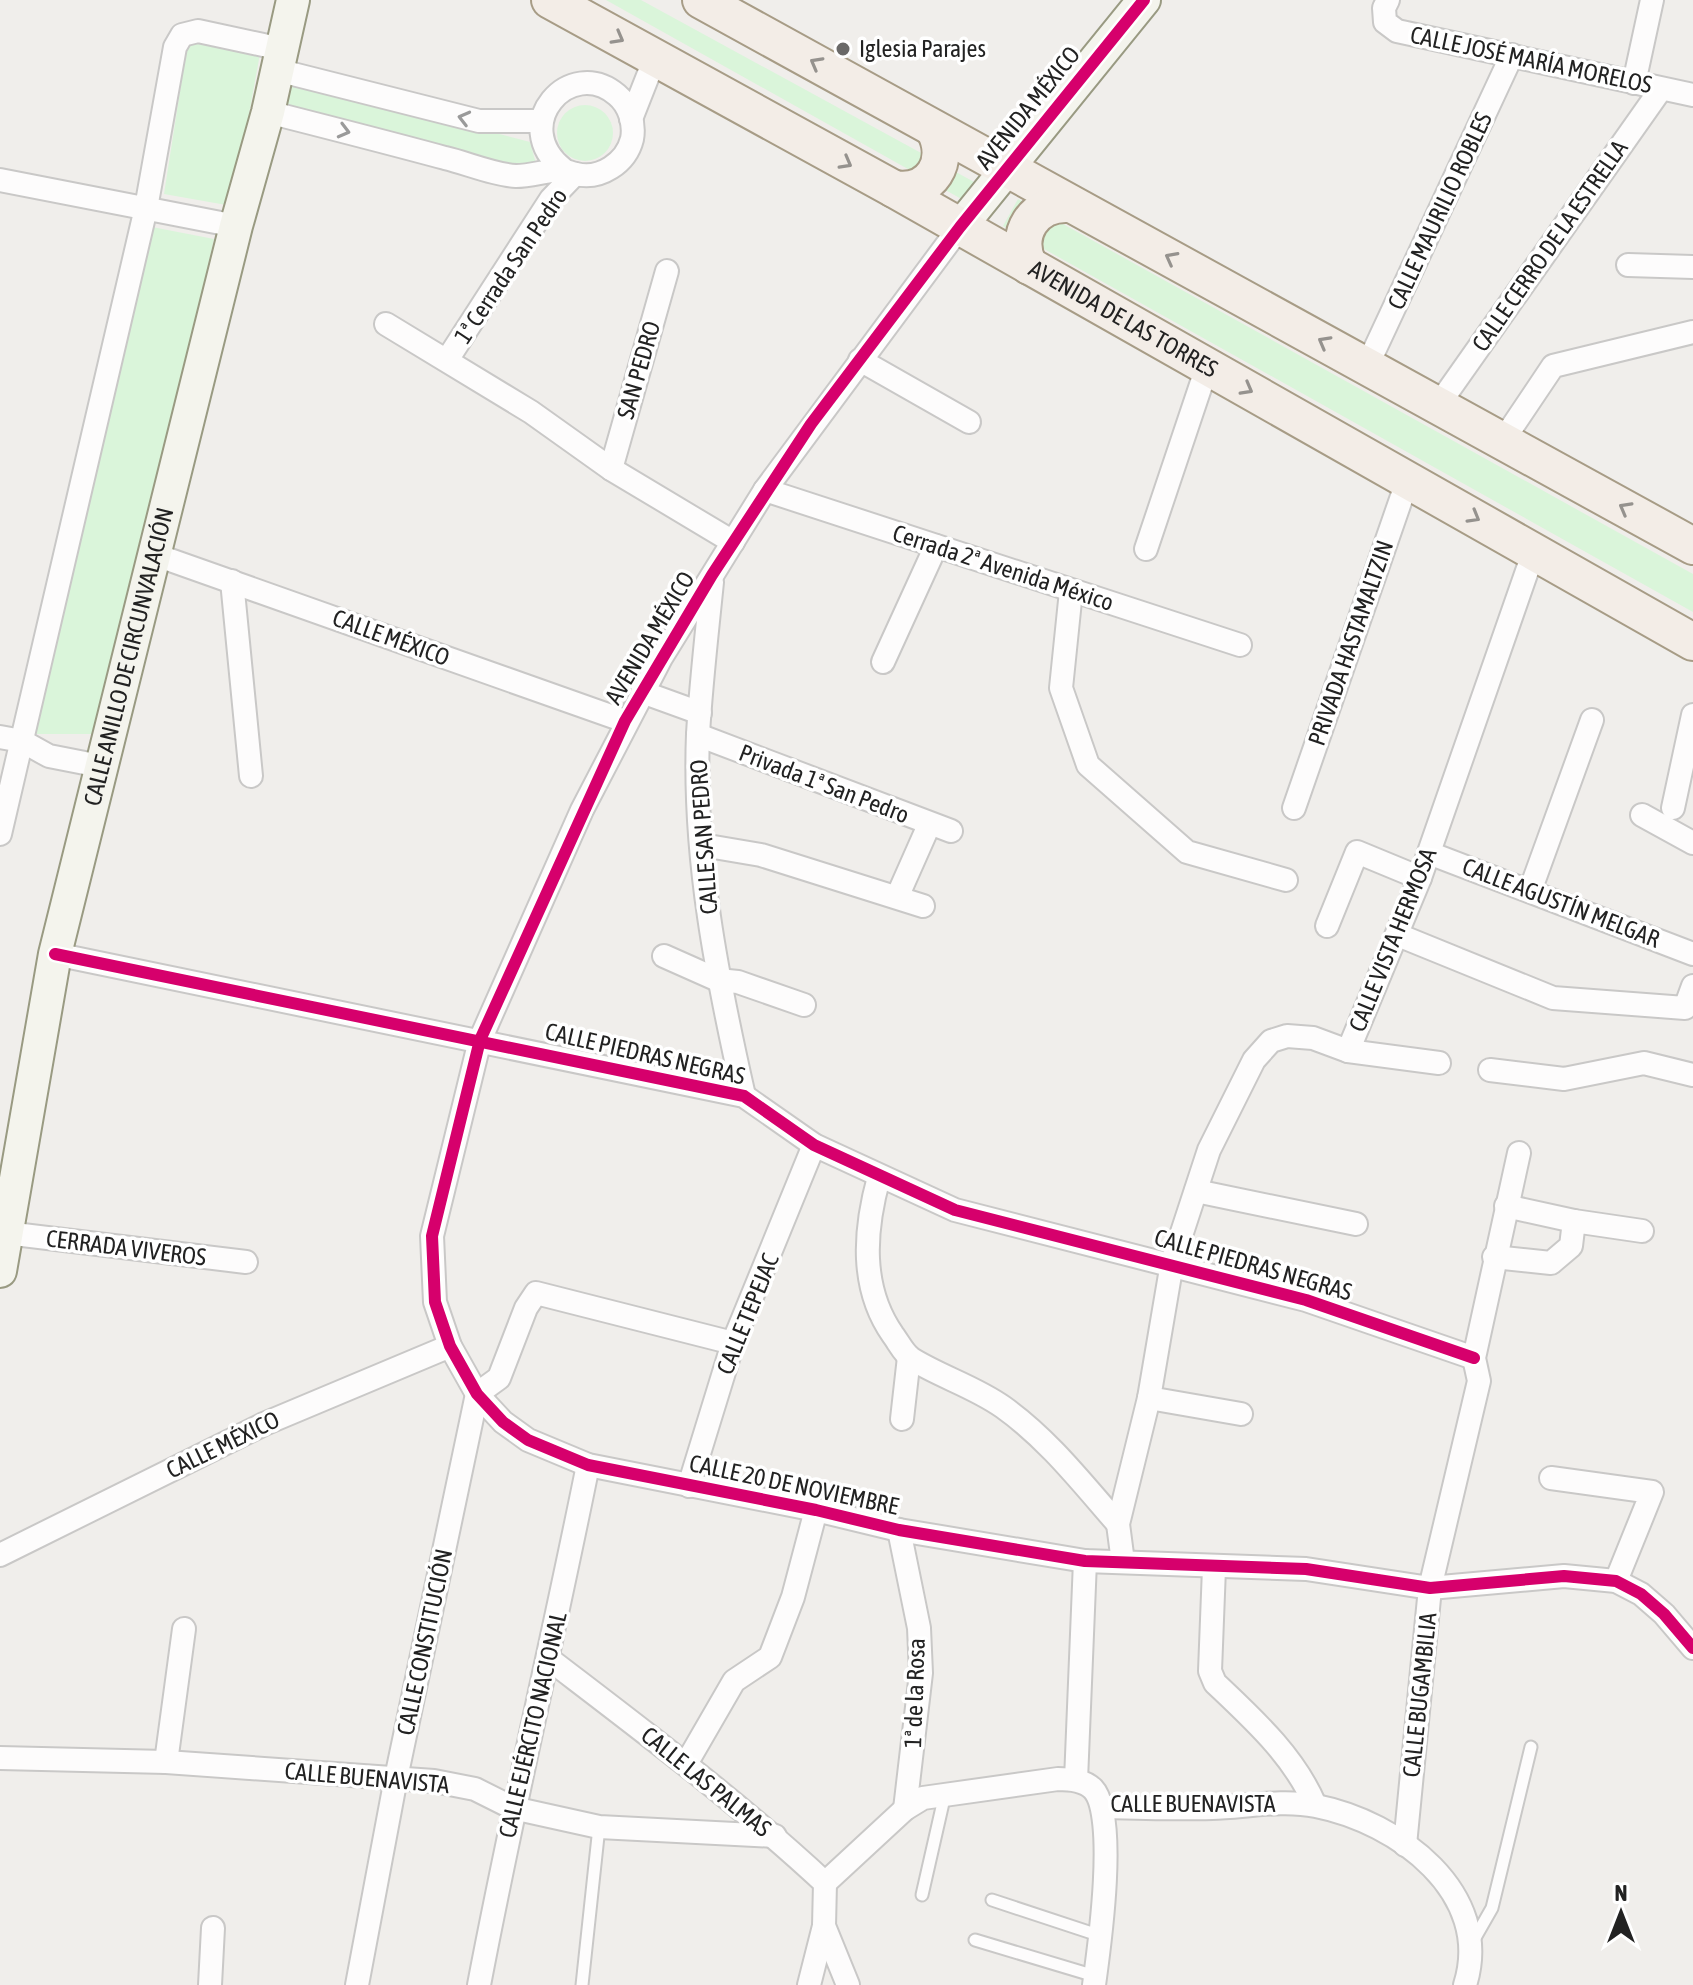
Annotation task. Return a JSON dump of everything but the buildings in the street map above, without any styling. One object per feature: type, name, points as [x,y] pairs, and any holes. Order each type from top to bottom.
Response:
[{"type":"main road","name":"AVENIDA DE LAS TORRES","points":[[550,0],[894,189],[1693,642]]},
{"type":"main road","points":[[701,0],[1006,170],[1504,439],[1693,546]]},
{"type":"main road","points":[[894,189],[922,186],[936,174],[942,147],[934,129]]},
{"type":"main road","points":[[1029,266],[1023,238],[1031,220],[1052,205],[1069,204]]},
{"type":"street","name":"CALLE ANILLO DE CIRCUNVALACIÓN","points":[[0,1271],[55,954],[236,226],[268,112],[293,0]]},
{"type":"street","name":"AVENIDA MÉXICO","points":[[477,1394],[450,1346],[435,1302],[432,1236],[480,1040],[625,721],[765,490],[960,227],[1144,0]]},
{"type":"street","points":[[1634,83],[1652,0]]},
{"type":"street","name":"CALLE JOSÉ MARÍA MORELOS","points":[[1386,4],[1385,22],[1397,31],[1693,95]]},
{"type":"street","points":[[0,834],[11,739],[146,208],[175,47],[182,35],[198,31],[280,60],[479,121],[541,121]]},
{"type":"street","name":"CALLE MAURILIO ROBLES","points":[[1367,366],[1512,55]]},
{"type":"street","points":[[268,112],[516,176],[569,172],[596,175],[615,166],[628,150],[631,119],[655,58]]},
{"type":"street","points":[[569,172],[545,149],[541,121],[554,97],[578,84],[592,84],[617,95],[631,119]]},
{"type":"street","name":"CALLE CERRO DE LA ESTRELLA","points":[[1439,404],[1661,89]]},
{"type":"street","name":"1ª Cerrada San Pedro","points":[[447,360],[569,172]]},
{"type":"street","points":[[0,180],[236,226]]},
{"type":"street","points":[[1628,265],[1693,267]]},
{"type":"street","name":"SAN PEDRO","points":[[611,469],[667,271]]},
{"type":"street","points":[[386,324],[531,412],[611,469],[733,542]]},
{"type":"street","points":[[1504,439],[1553,366],[1693,332]]},
{"type":"street","points":[[860,360],[969,422]]},
{"type":"street","points":[[1146,549],[1207,367]]},
{"type":"street","name":"PRIVADA HASTAMALTZIN","points":[[1294,808],[1408,479]]},
{"type":"street","name":"Cerrada 2ª Avenida México","points":[[765,490],[1240,645]]},
{"type":"street","points":[[883,662],[936,546]]},
{"type":"street","name":"CALLE VISTA HERMOSA","points":[[1123,1562],[1118,1524],[1149,1398],[1172,1263],[1209,1150],[1254,1060],[1271,1041],[1287,1036],[1313,1038],[1348,1051],[1420,878],[1534,551]]},
{"type":"street","name":"CALLE MÉXICO","points":[[156,555],[625,721]]},
{"type":"street","name":"CALLE SAN PEDRO","points":[[712,575],[699,724],[702,845],[718,980],[744,1096]]},
{"type":"street","points":[[232,581],[251,776]]},
{"type":"street","points":[[1071,591],[1061,688],[1088,765],[1187,852],[1286,880]]},
{"type":"street","name":"Privada 1ª San Pedro","points":[[642,692],[699,724],[929,825],[951,831]]},
{"type":"street","points":[[1673,808],[1693,715]]},
{"type":"street","points":[[1530,891],[1592,720]]},
{"type":"street","points":[[11,739],[49,756],[100,766]]},
{"type":"street","points":[[8,762],[49,756]]},
{"type":"street","points":[[1642,815],[1693,843]]},
{"type":"street","points":[[898,895],[929,825]]},
{"type":"street","points":[[702,845],[761,855],[898,895],[923,906]]},
{"type":"street","points":[[1327,926],[1357,852],[1420,878]]},
{"type":"street","name":"CALLE AGUSTÍN MELGAR","points":[[1429,853],[1693,954]]},
{"type":"street","points":[[1398,935],[1553,998],[1685,1008],[1693,986]]},
{"type":"street","name":"CALLE PIEDRAS NEGRAS","points":[[55,954],[744,1096],[814,1145],[955,1210],[1033,1232],[1172,1263],[1306,1300],[1474,1358]]},
{"type":"street","points":[[664,956],[718,980],[738,982],[804,1005]]},
{"type":"street","points":[[1348,1051],[1439,1063]]},
{"type":"street","points":[[1490,1070],[1564,1079],[1644,1063],[1693,1075]]},
{"type":"street","name":"CALLE TEPEJAC","points":[[689,1486],[733,1343],[814,1145]]},
{"type":"street","name":"CALLE BUGAMBILIA","points":[[1405,1845],[1430,1588],[1479,1381],[1474,1358],[1519,1153]]},
{"type":"street","points":[[879,1177],[867,1240],[868,1273],[876,1302],[909,1357],[1001,1405],[1034,1431],[1118,1524]]},
{"type":"street","points":[[1196,1191],[1356,1224]]},
{"type":"street","points":[[1506,1206],[1574,1221],[1642,1231]]},
{"type":"street","points":[[1494,1257],[1551,1263],[1571,1246],[1574,1221]]},
{"type":"street","name":"CERRADA VIVEROS","points":[[6,1233],[246,1262]]},
{"type":"street","points":[[477,1394],[499,1378],[526,1308],[536,1293],[733,1343]]},
{"type":"street","name":"CALLE MÉXICO","points":[[0,1555],[264,1424],[450,1346]]},
{"type":"street","points":[[902,1419],[909,1357]]},
{"type":"street","name":"CALLE 20 DE NOVIEMBRE","points":[[477,1394],[503,1422],[528,1440],[588,1465],[816,1510],[899,1530],[1085,1561],[1306,1569],[1430,1588],[1564,1576],[1616,1581]]},
{"type":"street","name":"CALLE CONSTITUCIÓN","points":[[357,1985],[396,1778],[477,1394]]},
{"type":"street","points":[[1149,1398],[1241,1414]]},
{"type":"street","name":"CALLE EJÉRCITO NACIONAL","points":[[479,1985],[513,1808],[549,1659],[588,1465]]},
{"type":"street","points":[[1551,1478],[1652,1492],[1616,1581],[1641,1594],[1664,1614],[1693,1648]]},
{"type":"street","points":[[686,1764],[734,1681],[770,1657],[793,1597],[816,1510]]},
{"type":"street","name":"1ª de la Rosa","points":[[899,1530],[919,1628],[921,1673],[905,1809]]},
{"type":"street","points":[[809,1985],[824,1926],[825,1883],[905,1809],[923,1798],[945,1793],[1058,1779],[1076,1780],[1085,1561]]},
{"type":"street","points":[[1214,1568],[1210,1671],[1215,1683],[1279,1747],[1304,1780],[1315,1805]]},
{"type":"street","points":[[166,1762],[184,1629]]},
{"type":"street","name":"CALLE LAS PALMAS","points":[[549,1659],[775,1836],[825,1883]]},
{"type":"street","name":"CALLE BUENAVISTA","points":[[0,1758],[166,1762],[396,1778],[475,1789],[513,1808],[599,1827],[775,1836]]},
{"type":"street","name":"CALLE BUENAVISTA","points":[[1076,1780],[1093,1789],[1102,1807],[1315,1805],[1362,1821],[1405,1845],[1436,1869],[1454,1892],[1467,1918],[1472,1943]]},
{"type":"street","points":[[1094,1980],[1101,1936],[1105,1838],[1102,1807]]},
{"type":"street","points":[[824,1926],[848,1985]]},
{"type":"street","points":[[210,1985],[213,1928]]},
{"type":"street","points":[[1465,1985],[1472,1943]]},
{"type":"lane","points":[[1472,1943],[1492,1908],[1531,1747]]},
{"type":"lane","points":[[922,1895],[945,1793]]},
{"type":"lane","points":[[582,1985],[599,1827]]},
{"type":"lane","points":[[992,1900],[1101,1936]]},
{"type":"lane","points":[[975,1940],[1094,1980]]},
{"type":"green space","points":[[606,0],[641,0],[976,183],[965,201]]},
{"type":"green space","points":[[188,40],[260,54],[232,206],[164,194]]},
{"type":"green space","points":[[288,79],[530,142],[538,171],[283,106]]},
{"type":"green space","points":[[585,105],[605,113],[613,133],[605,153],[585,161],[565,153],[557,133],[565,113]]},
{"type":"green space","points":[[1018,199],[1693,574],[1693,612],[1003,226]]},
{"type":"green space","points":[[152,227],[214,239],[102,734],[26,734]]},
{"type":"cycle path","points":[[1144,0],[960,227],[811,424],[712,575],[625,721],[480,1040],[432,1236],[435,1302],[450,1346],[477,1394],[503,1422],[528,1440],[588,1465],[816,1510],[899,1530],[1085,1561],[1306,1569],[1430,1588],[1564,1576],[1616,1581],[1641,1594],[1664,1614],[1693,1648]]},
{"type":"cycle path","points":[[55,954],[744,1096],[814,1145],[955,1210],[1306,1300],[1474,1358]]},
{"type":"place","name":"Iglesia Parajes","points":[[843,49]]}]
